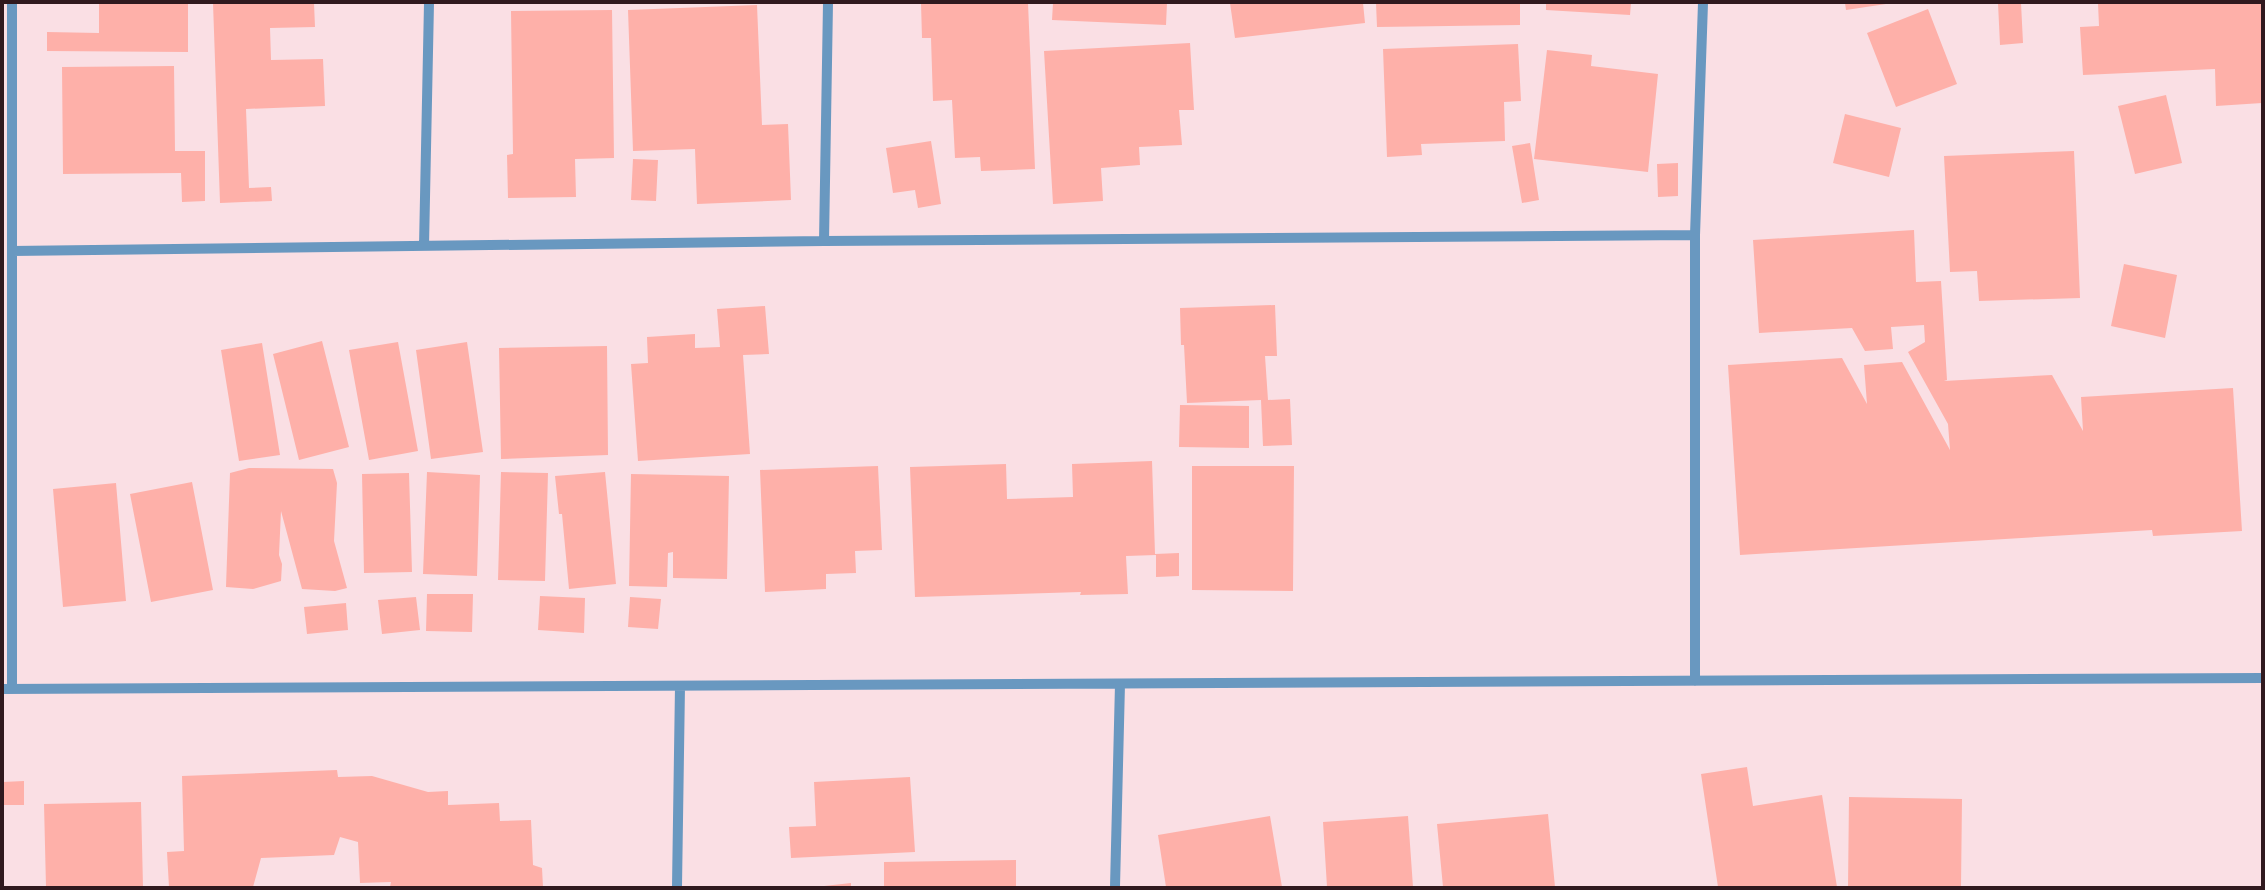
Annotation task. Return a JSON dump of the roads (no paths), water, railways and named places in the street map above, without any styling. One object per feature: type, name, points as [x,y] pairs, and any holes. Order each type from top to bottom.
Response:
[{"type":"street","points":[[12,3],[12,252],[7,689],[2262,678]]},
{"type":"street","points":[[424,246],[429,3]]},
{"type":"street","points":[[824,241],[828,3]]},
{"type":"street","points":[[1695,681],[1695,235],[1703,3]]},
{"type":"street","points":[[12,252],[824,241],[1695,235]]},
{"type":"street","points":[[1115,887],[1120,684]]},
{"type":"street","points":[[677,887],[680,686]]}]
